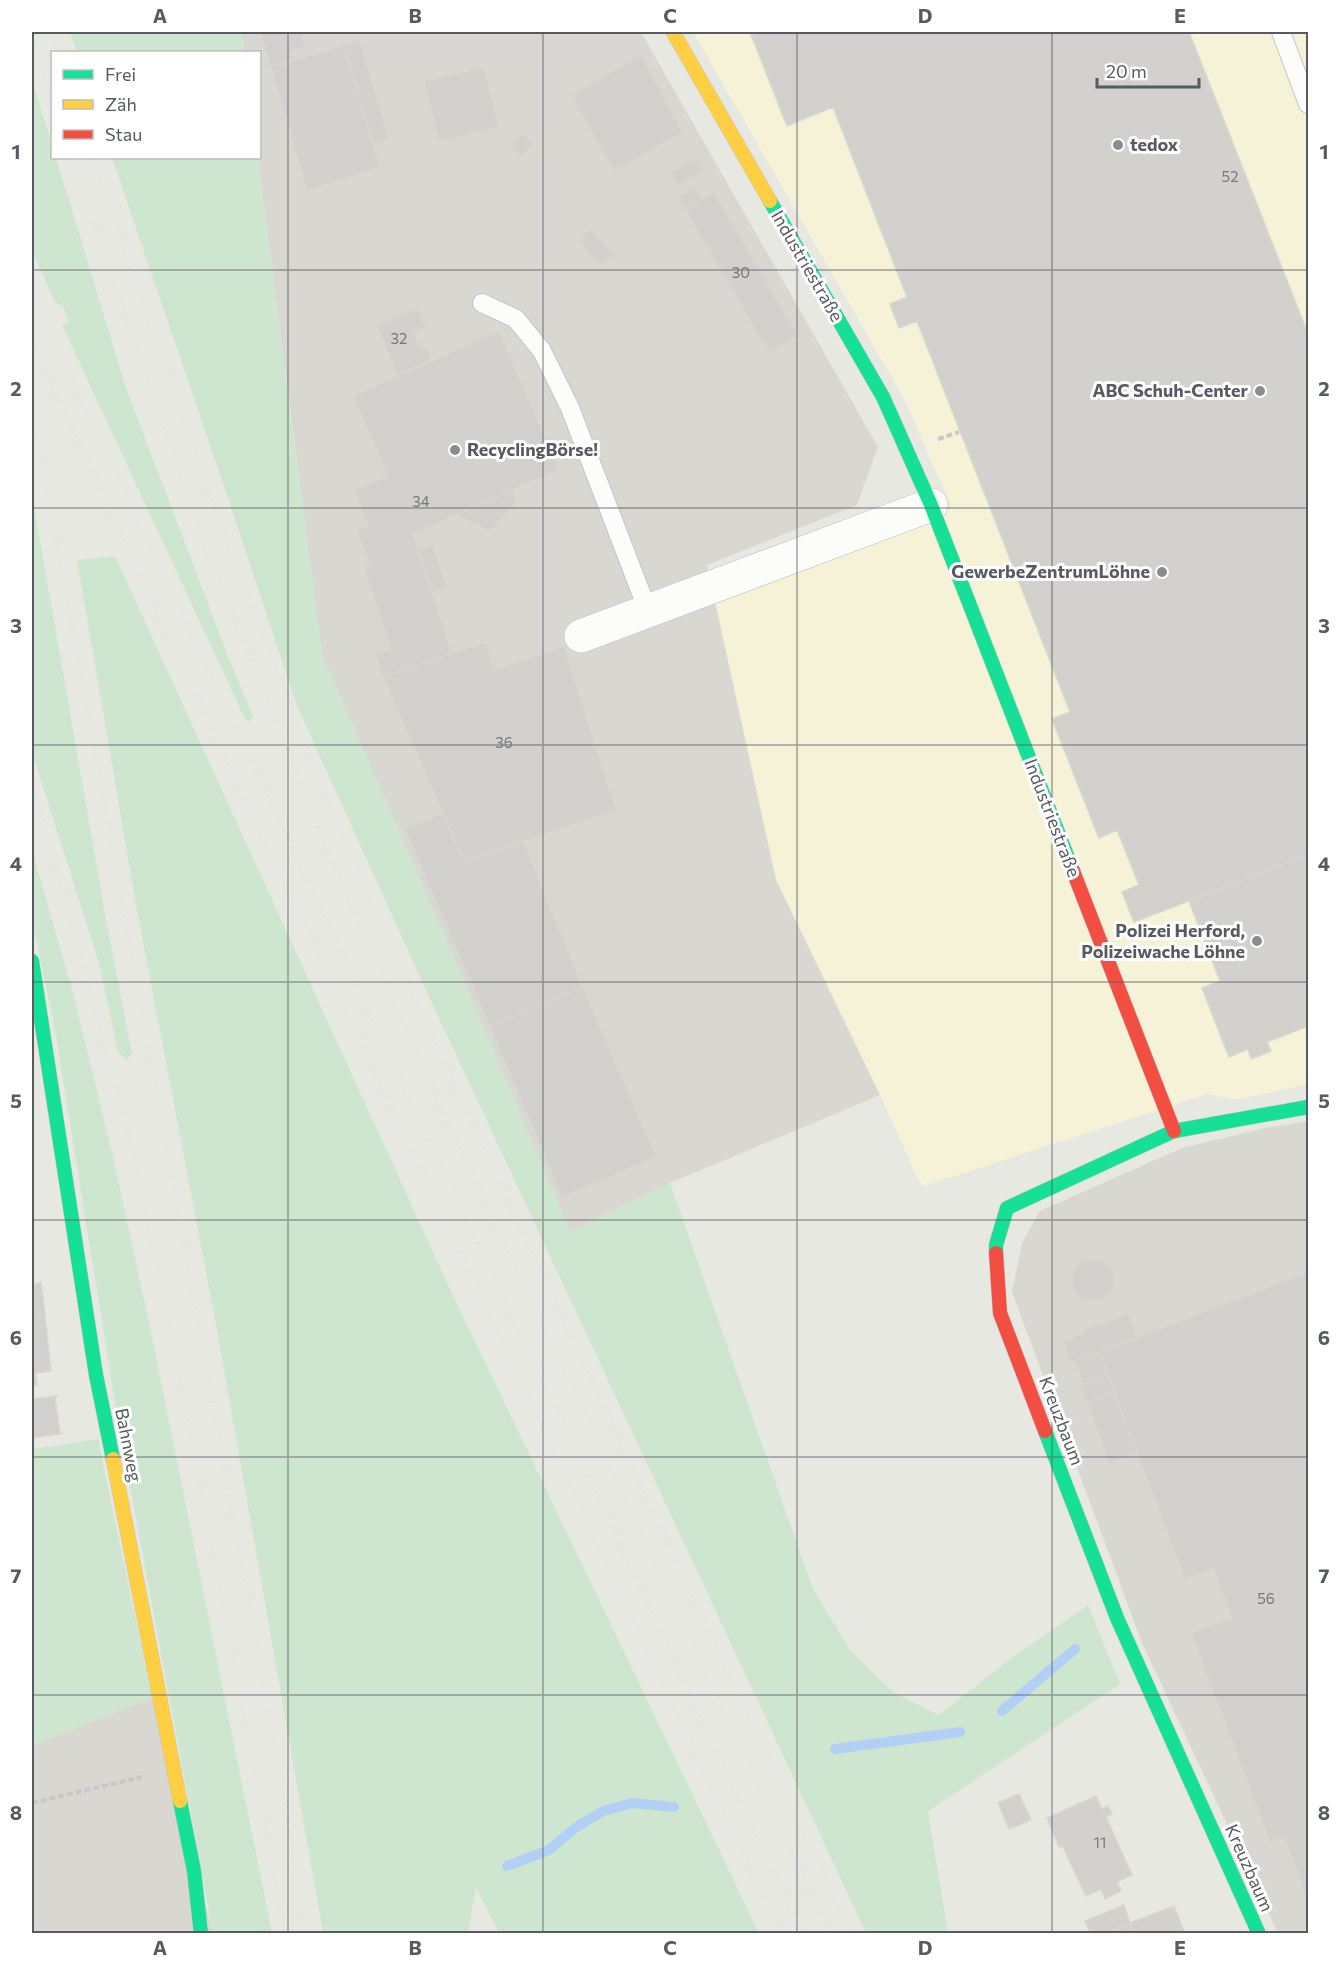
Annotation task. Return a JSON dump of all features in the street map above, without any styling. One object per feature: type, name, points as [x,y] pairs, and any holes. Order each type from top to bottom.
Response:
[{"type":"street","name":"Industriestraße","points":[[673,32],[883,397],[931,505],[1174,1131]]},
{"type":"street","points":[[581,636],[931,505]]},
{"type":"street","name":"Bahnweg","points":[[32,961],[96,1375],[194,1871],[201,1934]]},
{"type":"street","name":"Kreuzbaum","points":[[1259,1934],[1117,1618],[1000,1313],[996,1245],[1007,1208],[1174,1131],[1308,1107]]},
{"type":"lane","points":[[1281,32],[1308,104]]},
{"type":"lane","points":[[482,303],[516,320],[542,351],[570,408],[648,611]]},
{"type":"path","points":[[32,1803],[174,1769]]},
{"type":"shaded area","points":[[241,32],[641,32],[878,447],[857,505],[707,565],[776,880],[880,1095],[670,1183],[570,1232],[322,656],[258,159],[261,159],[261,51],[244,51]]},
{"type":"shaded area","points":[[693,32],[1308,32],[1308,1084],[1235,1100],[1207,1094],[924,1186],[919,1181],[776,880],[714,598],[952,508],[904,399]]},
{"type":"shaded area","points":[[1308,1121],[1308,1933],[1278,1933],[1142,1643],[1012,1292],[1022,1243],[1040,1211],[1182,1148],[1265,1128]]},
{"type":"shaded area","points":[[152,1697],[213,1933],[32,1934],[32,1745]]},
{"type":"green space","points":[[70,32],[241,32],[244,51],[77,51]]},
{"type":"green space","points":[[32,80],[51,142],[51,159],[56,159],[126,388],[253,716],[250,722],[245,719],[62,325],[69,321],[63,307],[55,302],[32,250]]},
{"type":"green space","points":[[112,159],[258,159],[322,656],[570,1232],[670,1183],[813,1589],[850,1650],[893,1692],[939,1715],[1010,1659],[1088,1605],[1120,1684],[928,1811],[948,1933],[866,1933],[424,986],[297,706]]},
{"type":"green space","points":[[32,494],[105,914],[132,1054],[127,1060],[118,1052],[99,963],[32,752]]},
{"type":"green space","points":[[115,556],[448,1285],[759,1933],[706,1933],[704,1930],[696,1934],[499,1933],[476,1887],[468,1933],[323,1933],[217,1330],[136,905],[77,560]]},
{"type":"green space","points":[[32,850],[72,989],[112,1152],[152,1337],[272,1933],[213,1933],[120,1433],[54,1024],[32,920]]},
{"type":"green space","points":[[98,1439],[152,1697],[32,1745],[32,1449]]},
{"type":"building","points":[[260,32],[301,32],[305,47],[291,51],[293,61],[271,67]]},
{"type":"building","name":"GewerbeZentrumLöhne","points":[[750,32],[1189,32],[1308,334],[1308,855],[1134,922],[1122,892],[1139,885],[1117,830],[1099,838],[1052,719],[1070,712],[917,321],[899,328],[890,304],[907,297],[833,107],[787,126]]},
{"type":"building","points":[[360,41],[389,139],[373,144],[344,45]]},
{"type":"building","points":[[344,45],[380,168],[307,190],[271,67]]},
{"type":"building","points":[[641,55],[683,132],[614,171],[571,95]]},
{"type":"building","points":[[484,67],[499,127],[439,142],[424,81]]},
{"type":"building","points":[[523,134],[534,144],[520,158],[511,146]]},
{"type":"building","points":[[696,158],[703,171],[678,186],[670,173]]},
{"type":"building","points":[[695,187],[702,199],[685,209],[678,197]]},
{"type":"building","points":[[714,192],[798,336],[769,353],[685,209]]},
{"type":"building","points":[[590,229],[616,255],[600,265],[579,241]]},
{"type":"building","points":[[418,308],[426,328],[413,331],[421,349],[427,346],[432,360],[397,375],[377,325]]},
{"type":"building","points":[[499,331],[559,469],[413,534],[452,653],[383,677],[376,654],[391,650],[364,567],[370,564],[356,530],[368,525],[354,490],[388,476],[353,396]]},
{"type":"building","points":[[514,489],[515,505],[490,531],[457,515]]},
{"type":"building","points":[[433,545],[447,587],[432,592],[418,550]]},
{"type":"building","points":[[486,642],[494,670],[564,646],[616,810],[464,861],[383,677]]},
{"type":"building","points":[[442,813],[464,861],[523,841],[583,987],[490,1027],[405,829]]},
{"type":"building","name":"Polizei Herford, Polizeiwache Löhne","points":[[1307,855],[1308,1026],[1267,1042],[1271,1051],[1251,1059],[1248,1049],[1229,1057],[1202,988],[1220,981],[1189,901]]},
{"type":"building","points":[[583,987],[656,1157],[562,1197],[490,1027]]},
{"type":"building","points":[[1093,1259],[1108,1265],[1114,1280],[1108,1295],[1093,1301],[1078,1295],[1072,1280],[1078,1265]]},
{"type":"building","points":[[1308,1272],[1308,1901],[1284,1836],[1270,1842],[1191,1633],[1232,1618],[1213,1568],[1185,1579],[1099,1352]]},
{"type":"building","points":[[41,1282],[45,1315],[32,1316],[32,1285]]},
{"type":"building","points":[[1128,1313],[1137,1338],[1071,1362],[1063,1341],[1084,1333],[1083,1330]]},
{"type":"building","points":[[45,1315],[51,1371],[35,1373],[37,1385],[32,1385],[32,1316]]},
{"type":"building","points":[[1099,1352],[1108,1375],[1084,1385],[1075,1361]]},
{"type":"building","points":[[1108,1375],[1114,1391],[1087,1402],[1080,1386]]},
{"type":"building","points":[[1114,1391],[1137,1452],[1109,1463],[1087,1402]]},
{"type":"building","points":[[58,1396],[55,1398],[60,1433],[32,1438],[32,1399]]},
{"type":"building","points":[[1019,1794],[1031,1820],[1009,1829],[998,1803]]},
{"type":"building","points":[[1096,1796],[1102,1809],[1108,1806],[1112,1814],[1106,1817],[1132,1875],[1117,1882],[1121,1891],[1105,1899],[1101,1889],[1086,1896],[1062,1845],[1059,1847],[1047,1818]]},
{"type":"building","points":[[1124,1905],[1130,1923],[1104,1934],[1091,1934],[1085,1921]]},
{"type":"building","points":[[1174,1906],[1185,1934],[1135,1934],[1130,1923]]},
{"type":"building","points":[[1130,1923],[1135,1934],[1104,1934]]},
{"type":"waterway","points":[[1002,1711],[1075,1649]]},
{"type":"waterway","points":[[835,1749],[960,1732]]},
{"type":"waterway","points":[[507,1866],[549,1850],[575,1828],[603,1811],[632,1803],[674,1807]]},
{"type":"railway","points":[[53,32],[59,51]]},
{"type":"railway","points":[[32,36],[51,97]]},
{"type":"railway","points":[[71,159],[206,548],[330,857],[445,1115],[829,1934]]},
{"type":"railway","points":[[94,159],[128,263],[226,540],[349,849],[464,1107],[851,1934]]},
{"type":"railway","points":[[49,331],[803,1934]]},
{"type":"railway","points":[[32,341],[282,878],[405,1133],[780,1934]]},
{"type":"railway","points":[[32,420],[80,667],[308,1934]]},
{"type":"railway","points":[[32,783],[132,1146],[171,1335],[285,1934]]},
{"type":"traffic: fast","points":[[770,201],[883,397],[931,505],[1073,871]]},
{"type":"traffic: fast","points":[[32,961],[96,1375],[113,1459]]},
{"type":"traffic: fast","points":[[996,1253],[996,1245],[1007,1208],[1174,1131],[1308,1107]]},
{"type":"traffic: fast","points":[[1045,1431],[1117,1618],[1259,1934]]},
{"type":"traffic: fast","points":[[180,1801],[194,1871],[201,1934]]},
{"type":"traffic: slow","points":[[673,32],[770,201]]},
{"type":"traffic: slow","points":[[113,1459],[180,1801]]},
{"type":"traffic: jam","points":[[1073,871],[1174,1131]]},
{"type":"traffic: jam","points":[[996,1253],[1000,1313],[1045,1431]]},
{"type":"place","name":"tedox","points":[[1118,145]]},
{"type":"place","name":"ABC Schuh-Center","points":[[1260,391]]},
{"type":"place","name":"RecyclingBörse!","points":[[455,450]]},
{"type":"place","name":"GewerbeZentrumLöhne","points":[[1162,572]]},
{"type":"place","name":"Polizei Herford, Polizeiwache Löhne","points":[[1257,941]]}]
